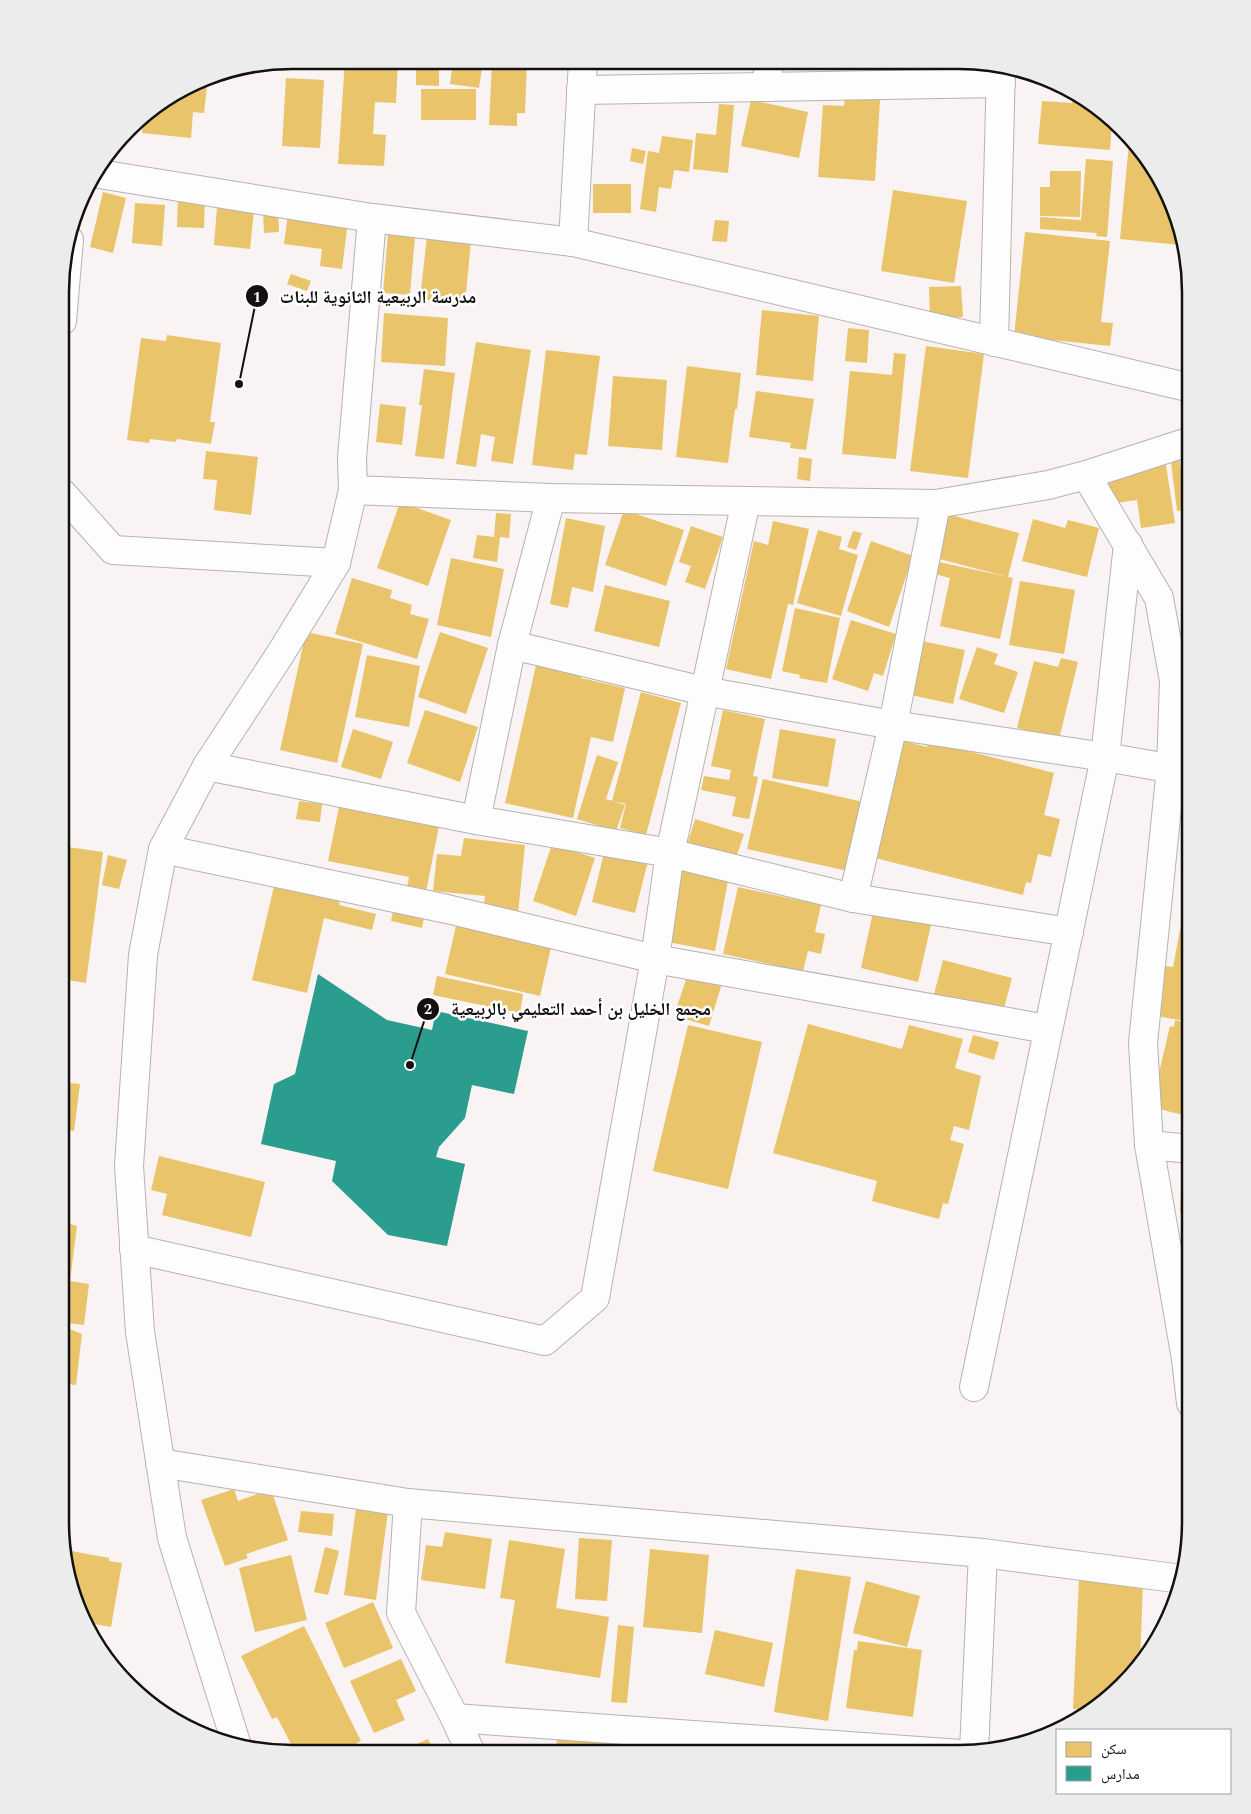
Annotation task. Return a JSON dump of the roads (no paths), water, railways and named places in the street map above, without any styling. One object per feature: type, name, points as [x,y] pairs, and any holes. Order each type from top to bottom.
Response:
[{"type":"street","points":[[573,242],[582,69]]},
{"type":"street","points":[[581,90],[768,74],[1001,74],[994,342]]},
{"type":"street","points":[[102,174],[372,218],[573,242],[1182,386]]},
{"type":"street","points":[[235,1738],[172,1538],[140,1332],[129,1166],[142,955],[163,849],[207,766],[281,654],[336,563],[353,490],[352,458],[372,218]]},
{"type":"street","points":[[353,490],[550,498],[936,504],[1048,485],[1086,475],[1182,444]]},
{"type":"street","points":[[1086,475],[1159,598],[1174,681],[1181,770],[1143,1043],[1149,1145],[1182,1326]]},
{"type":"street","points":[[476,820],[512,645],[550,498]]},
{"type":"street","points":[[134,1249],[545,1341],[595,1298],[655,959],[670,854],[746,501]]},
{"type":"street","points":[[69,502],[113,550],[336,563]]},
{"type":"street","points":[[853,898],[894,725],[936,504]]},
{"type":"street","points":[[974,1387],[1105,757],[1128,544]]},
{"type":"street","points":[[512,645],[704,691],[894,725],[1181,770]]},
{"type":"street","points":[[207,766],[476,820],[670,854],[853,898],[1069,932]]},
{"type":"street","points":[[163,849],[447,909],[655,959],[1048,1029]]},
{"type":"street","points":[[1149,1145],[1182,1148]]},
{"type":"street","points":[[160,1463],[408,1503],[983,1553],[1175,1579]]},
{"type":"street","points":[[408,1503],[401,1613],[455,1718],[467,1745]]},
{"type":"street","points":[[974,1745],[983,1553]]},
{"type":"street","points":[[455,1718],[834,1745]]},
{"type":"place","name":"مدرسة الربيعية الثانوية للبنات","points":[[239,384]]},
{"type":"place","name":"مجمع الخليل بن أحمد التعليمي بالربيعية","points":[[410,1065]]}]
